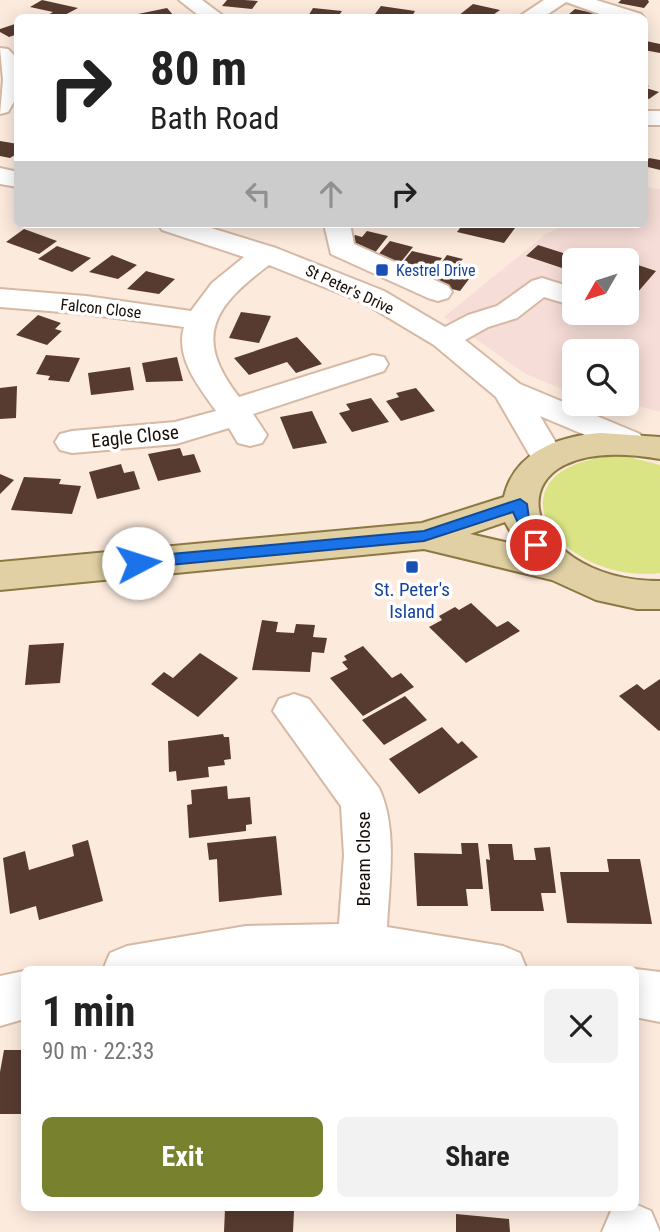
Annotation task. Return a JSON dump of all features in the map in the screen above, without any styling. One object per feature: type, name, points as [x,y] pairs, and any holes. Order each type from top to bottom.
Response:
[{"type":"main road","points":[[562,569],[536,545],[522,519],[520,504],[526,480],[548,458],[576,446],[644,445]]},
{"type":"main road","points":[[0,576],[424,536],[520,504]]},
{"type":"main road","points":[[424,536],[562,569],[596,586],[652,600]]},
{"type":"street","points":[[189,0],[210,14]]},
{"type":"street","points":[[534,14],[558,0]]},
{"type":"street","points":[[575,0],[621,14]]},
{"type":"street","points":[[0,54],[7,60],[14,80],[1,103]]},
{"type":"street","name":"St Peter's Drive","points":[[184,228],[266,254],[374,297],[445,339],[509,391],[644,445]]},
{"type":"street","points":[[338,228],[341,248],[438,292]]},
{"type":"street","points":[[240,420],[200,360],[201,321],[208,304],[220,288],[266,254]]},
{"type":"street","points":[[445,339],[478,321],[507,312],[528,294],[542,287],[562,293]]},
{"type":"street","name":"Falcon Close","points":[[0,298],[108,308],[201,321]]},
{"type":"street","name":"Eagle Close","points":[[72,442],[176,433],[240,420],[373,365]]},
{"type":"street","name":"St Peter's Drive","points":[[509,391],[548,458]]},
{"type":"street","name":"Bream Close","points":[[294,711],[363,802],[367,855],[362,946]]},
{"type":"street","points":[[150,966],[246,949],[362,946],[480,966]]},
{"type":"street","points":[[639,994],[660,997]]},
{"type":"street","points":[[0,1001],[21,996]]},
{"type":"shaded area","points":[[648,188],[660,189],[660,412],[639,406],[639,339],[562,339],[562,389],[526,374],[444,317],[546,234],[559,228],[648,228]]},
{"type":"green space","points":[[621,455],[660,465],[660,573],[622,572],[589,561],[564,544],[548,522],[543,500],[552,479],[578,463]]},
{"type":"building","points":[[42,0],[78,8],[67,14],[50,14],[53,12],[30,7]]},
{"type":"building","points":[[227,0],[258,1],[252,9],[222,6]]},
{"type":"building","points":[[621,0],[649,2],[644,8],[618,3]]},
{"type":"building","points":[[473,4],[500,10],[494,14],[460,14]]},
{"type":"building","points":[[381,6],[415,11],[413,14],[375,14]]},
{"type":"building","points":[[167,8],[172,14],[138,14]]},
{"type":"building","points":[[313,8],[342,11],[340,14],[309,14]]},
{"type":"building","points":[[575,9],[598,14],[569,14]]},
{"type":"building","points":[[14,24],[14,35],[9,37],[0,32],[0,29]]},
{"type":"building","points":[[648,41],[660,44],[660,53],[648,51]]},
{"type":"building","points":[[648,89],[659,92],[649,99]]},
{"type":"building","points":[[0,141],[14,143],[14,156],[10,158],[0,156]]},
{"type":"building","points":[[648,160],[660,160],[660,170],[648,167]]},
{"type":"building","points":[[460,228],[515,228],[504,243],[457,232]]},
{"type":"building","points":[[24,229],[57,241],[39,254],[6,242]]},
{"type":"building","points":[[367,231],[388,236],[374,254],[345,247],[355,235],[362,237]]},
{"type":"building","points":[[390,241],[413,247],[401,262],[377,256]]},
{"type":"building","points":[[538,245],[562,253],[562,268],[526,256]]},
{"type":"building","points":[[57,246],[91,258],[72,272],[38,259]]},
{"type":"building","points":[[412,251],[442,258],[430,275],[399,267]]},
{"type":"building","points":[[112,255],[137,265],[118,279],[89,272]]},
{"type":"building","points":[[447,255],[463,259],[448,273],[469,279],[460,291],[427,283]]},
{"type":"building","points":[[639,265],[656,271],[639,291]]},
{"type":"building","points":[[146,271],[175,279],[159,294],[127,289]]},
{"type":"building","points":[[241,312],[271,316],[259,343],[229,338]]},
{"type":"building","points":[[38,315],[61,323],[55,329],[62,331],[47,345],[16,335]]},
{"type":"building","points":[[297,337],[322,364],[296,373],[287,362],[249,375],[234,358]]},
{"type":"building","points":[[46,355],[80,358],[69,382],[48,380],[50,376],[36,374]]},
{"type":"building","points":[[177,357],[183,381],[146,382],[142,363]]},
{"type":"building","points":[[130,367],[134,390],[91,395],[88,373]]},
{"type":"building","points":[[17,386],[16,418],[0,419],[0,388]]},
{"type":"building","points":[[416,388],[435,411],[401,421],[386,401],[399,397],[396,393]]},
{"type":"building","points":[[371,398],[389,422],[352,432],[339,413],[350,410],[346,404]]},
{"type":"building","points":[[312,411],[327,443],[293,449],[280,417]]},
{"type":"building","points":[[180,448],[183,456],[194,454],[201,472],[158,481],[148,454]]},
{"type":"building","points":[[121,464],[124,473],[134,471],[140,489],[97,499],[89,472]]},
{"type":"building","points":[[0,474],[14,480],[0,494]]},
{"type":"building","points":[[24,477],[61,479],[59,484],[81,486],[72,514],[11,510]]},
{"type":"building","points":[[471,603],[497,627],[508,621],[520,631],[466,663],[429,627],[442,620],[439,616],[455,607],[459,610]]},
{"type":"building","points":[[262,620],[278,622],[276,632],[294,633],[296,624],[315,625],[313,637],[327,638],[324,653],[312,652],[310,672],[252,670]]},
{"type":"building","points":[[64,643],[60,683],[25,685],[29,645]]},
{"type":"building","points":[[363,646],[392,678],[401,673],[414,687],[363,716],[330,678],[348,669],[342,662],[347,660],[344,656]]},
{"type":"building","points":[[200,653],[238,678],[198,717],[151,684],[164,672],[173,678]]},
{"type":"building","points":[[660,679],[659,731],[619,696],[637,684],[644,690]]},
{"type":"building","points":[[405,696],[427,720],[384,745],[362,720]]},
{"type":"building","points":[[442,727],[458,744],[462,741],[478,757],[419,794],[389,759]]},
{"type":"building","points":[[223,734],[224,737],[229,737],[231,759],[224,760],[225,765],[208,767],[209,777],[177,781],[176,771],[169,772],[168,741]]},
{"type":"building","points":[[227,786],[228,799],[250,797],[252,824],[246,825],[246,831],[189,838],[187,805],[192,804],[191,790]]},
{"type":"building","points":[[276,836],[282,895],[219,902],[217,859],[209,860],[207,843]]},
{"type":"building","points":[[88,840],[103,901],[39,920],[36,906],[10,914],[3,858],[25,851],[29,870],[74,856],[72,845]]},
{"type":"building","points":[[461,843],[478,843],[483,889],[466,889],[468,906],[417,906],[414,853],[462,854]]},
{"type":"building","points":[[488,844],[512,844],[514,860],[536,860],[534,848],[550,847],[556,893],[541,893],[544,911],[491,911],[486,859],[490,860]]},
{"type":"building","points":[[607,859],[640,859],[652,924],[567,923],[560,872],[609,872]]},
{"type":"building","points":[[4,1050],[21,1050],[21,1114],[0,1114],[0,1072]]},
{"type":"building","points":[[225,1211],[294,1211],[293,1232],[224,1232]]},
{"type":"building","points":[[456,1214],[509,1219],[510,1232],[456,1232]]},
{"type":"place","name":"Kestrel Drive","points":[[382,270]]},
{"type":"place","name":"St. Peter's Island","points":[[412,567]]},
{"type":"route","points":[[138,563],[424,536],[520,504],[522,519],[536,545]]}]
